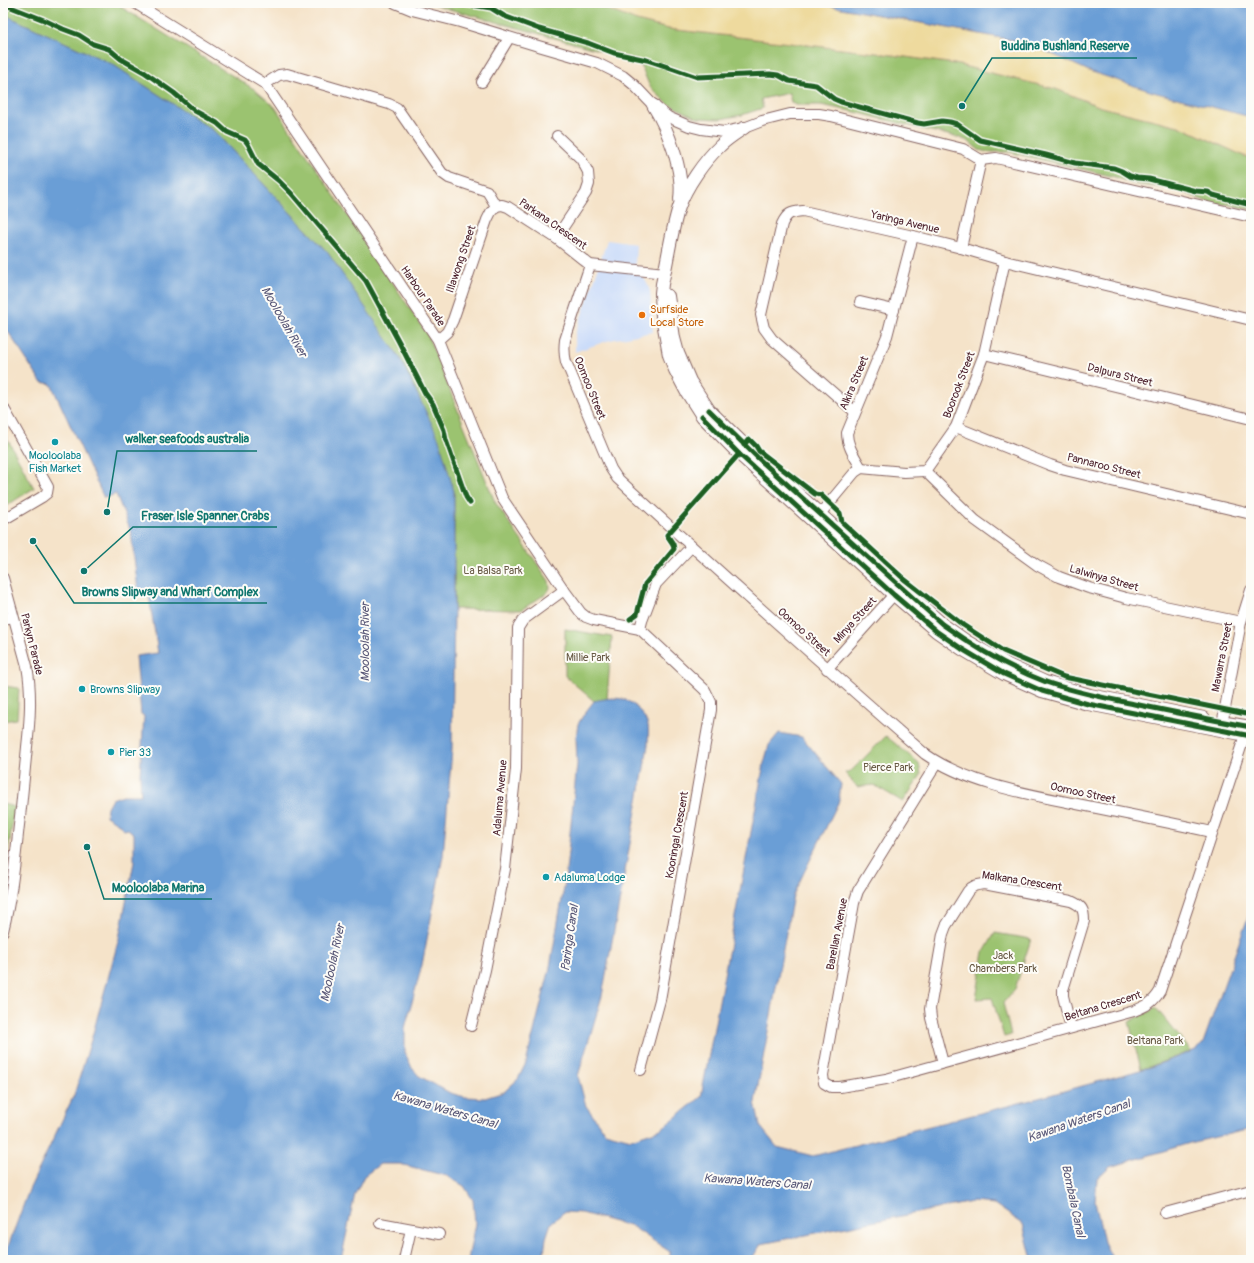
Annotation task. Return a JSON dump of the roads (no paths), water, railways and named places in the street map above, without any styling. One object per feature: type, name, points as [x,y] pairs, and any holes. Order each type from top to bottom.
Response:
[{"type":"main road","points":[[653,105],[667,132],[680,181],[681,193],[661,294],[662,321],[668,348],[680,381],[693,404],[705,413],[739,454],[817,517],[897,591],[936,631],[962,649],[1004,674],[1042,691],[1088,704],[1249,731]]},
{"type":"main road","points":[[676,218],[684,196],[710,156],[726,141],[744,128]]},
{"type":"street","points":[[126,3],[134,3]]},
{"type":"street","name":"Harbour Parade","points":[[134,3],[265,84],[438,340],[502,498],[564,590],[581,613],[586,617],[640,630]]},
{"type":"street","points":[[395,3],[412,10],[460,22],[509,38],[589,60],[623,76],[653,105],[668,117],[701,129],[724,132],[744,128],[762,121],[783,116],[819,114],[963,149],[981,160],[996,158],[1251,218]]},
{"type":"street","points":[[482,82],[509,38]]},
{"type":"street","points":[[265,84],[279,75],[287,74],[389,104],[397,108],[442,173],[449,178],[486,191],[496,206]]},
{"type":"street","points":[[556,238],[586,193],[589,184],[588,172],[581,159],[557,136]]},
{"type":"street","points":[[961,248],[981,160]]},
{"type":"street","name":"Parkana Crescent","points":[[496,206],[502,205],[508,207],[556,238],[590,265],[665,273]]},
{"type":"street","name":"Illawong Street","points":[[438,340],[447,332],[453,320],[487,220],[496,206]]},
{"type":"street","name":"Yaringa Avenue","points":[[855,412],[772,339],[764,328],[761,315],[782,224],[785,217],[792,212],[803,211],[913,236],[1005,261],[1251,320]]},
{"type":"street","name":"Alkira Street","points":[[861,468],[847,440],[847,433],[887,336],[913,236]]},
{"type":"street","name":"Boorook Street","points":[[925,471],[956,427],[984,354],[1005,261]]},
{"type":"street","name":"Oomoo Street","points":[[590,265],[565,340],[564,355],[610,469],[617,478],[691,546],[827,669],[937,763],[985,782],[1028,794],[1212,832]]},
{"type":"street","points":[[860,302],[894,310]]},
{"type":"street","name":"Dalpura Street","points":[[984,354],[1251,419]]},
{"type":"street","points":[[3,407],[41,472],[48,487],[47,493],[42,497],[3,520]]},
{"type":"street","name":"Pannaroo Street","points":[[956,427],[1065,470],[1251,514]]},
{"type":"street","points":[[817,517],[855,472],[861,468],[904,472],[925,471]]},
{"type":"street","name":"Lalwinya Street","points":[[925,471],[976,520],[1037,565],[1059,577],[1089,588],[1126,598],[1241,622]]},
{"type":"street","points":[[640,630],[656,584],[691,546]]},
{"type":"street","name":"Parkyn Parade","points":[[3,578],[30,680],[30,703],[26,752],[15,857],[8,911],[3,931]]},
{"type":"street","name":"Adaluma Avenue","points":[[471,1026],[485,970],[505,869],[516,769],[518,628],[523,620],[564,590]]},
{"type":"street","name":"Mawarra Street","points":[[1222,726],[1241,622],[1251,590]]},
{"type":"street","name":"Minya Street","points":[[827,669],[897,591]]},
{"type":"street","points":[[3,619],[13,616]]},
{"type":"street","name":"Kooringal Crescent","points":[[640,630],[705,690],[711,702],[711,710],[660,1000],[641,1070]]},
{"type":"street","name":"Beltana Crescent","points":[[824,1084],[831,1087],[840,1087],[886,1078],[1134,1011],[1148,1005],[1156,999],[1160,991],[1212,832],[1249,731]]},
{"type":"street","name":"Barellan Avenue","points":[[824,1084],[823,1075],[854,903],[858,891],[937,763]]},
{"type":"street","name":"Malkana Crescent","points":[[943,1063],[930,1009],[943,934],[946,926],[972,886],[984,884],[1071,901],[1079,905],[1084,912],[1084,921],[1063,990],[1063,996],[1071,1028]]},
{"type":"street","points":[[1165,1213],[1251,1190]]},
{"type":"street","points":[[380,1223],[440,1234]]},
{"type":"street","points":[[404,1260],[411,1229]]},
{"type":"water","points":[[815,3],[1251,3],[1251,117],[1153,92],[1089,71],[1028,43]]},
{"type":"water","points":[[3,14],[112,64],[214,131],[328,253],[400,358],[439,439],[454,491],[452,750],[443,856],[422,965],[405,1028],[405,1053],[412,1068],[419,1076],[450,1093],[465,1097],[485,1098],[504,1092],[518,1079],[526,1063],[549,972],[565,882],[577,764],[576,738],[578,724],[594,701],[615,698],[630,702],[644,717],[648,725],[648,746],[602,996],[578,1076],[586,1106],[605,1132],[631,1139],[661,1129],[701,1097],[764,763],[769,745],[779,733],[802,737],[841,784],[839,801],[793,895],[755,1102],[760,1126],[777,1147],[813,1156],[1035,1099],[1151,1067],[1198,1049],[1203,1043],[1251,909],[1251,1129],[1190,1143],[1110,1167],[1097,1179],[1095,1201],[1104,1242],[1113,1260],[1032,1260],[1023,1224],[994,1204],[972,1202],[761,1244],[751,1260],[670,1260],[670,1252],[633,1227],[582,1213],[564,1212],[551,1223],[546,1238],[543,1260],[468,1260],[475,1223],[473,1200],[464,1186],[447,1176],[400,1164],[380,1164],[364,1176],[355,1194],[341,1260],[3,1260],[29,1190],[74,1095],[92,1037],[119,938],[134,862],[134,834],[128,829],[124,830],[119,824],[106,816],[107,808],[112,799],[123,795],[141,795],[140,775],[144,716],[141,714],[136,656],[158,653],[148,590],[138,591],[131,532],[116,494],[104,498],[51,384],[41,382],[3,324]]},
{"type":"place","name":"Buddina Bushland Reserve","points":[[962,106]]},
{"type":"place","name":"Surfside Local Store","points":[[642,315]]},
{"type":"place","name":"Mooloolaba Fish Market","points":[[55,442]]},
{"type":"place","name":"walker seafoods australia","points":[[107,512]]},
{"type":"place","name":"Browns Slipway and Wharf Complex","points":[[33,541]]},
{"type":"place","name":"Fraser Isle Spanner Crabs","points":[[84,571]]},
{"type":"place","name":"Browns Slipway","points":[[82,689]]},
{"type":"place","name":"Pier 33","points":[[111,752]]},
{"type":"place","name":"Mooloolaba Marina","points":[[87,847]]},
{"type":"place","name":"Adaluma Lodge","points":[[546,877]]},
{"type":"water label","name":"Mooloolah River","points":[[284,322]]},
{"type":"water label","name":"Mooloolah River","points":[[365,642]]},
{"type":"water label","name":"Paringa Canal","points":[[570,938]]},
{"type":"water label","name":"Mooloolah River","points":[[333,963]]},
{"type":"water label","name":"Kawana Waters Canal","points":[[445,1110]]},
{"type":"water label","name":"Kawana Waters Canal","points":[[1079,1121]]},
{"type":"water label","name":"Kawana Waters Canal","points":[[757,1182]]},
{"type":"water label","name":"Bombala Canal","points":[[1073,1201]]},
{"type":"park label","name":"La Balsa Park","points":[[493,570]]},
{"type":"park label","name":"Millie Park","points":[[588,657]]},
{"type":"park label","name":"Pierce Park","points":[[888,767]]},
{"type":"park label","name":"Jack Chambers Park","points":[[1003,961]]},
{"type":"park label","name":"Beltana Park","points":[[1155,1040]]}]
